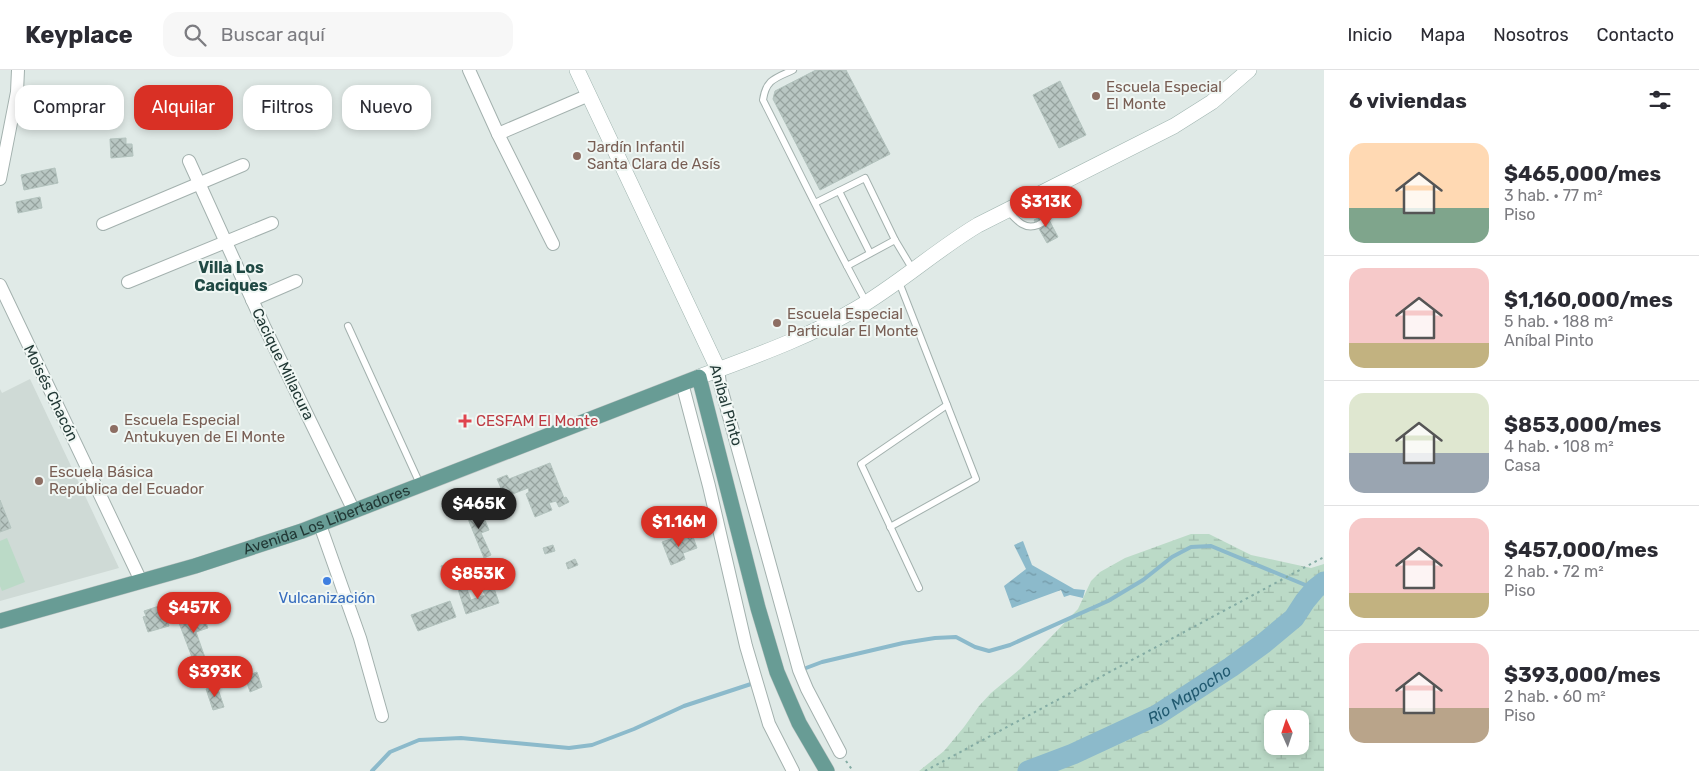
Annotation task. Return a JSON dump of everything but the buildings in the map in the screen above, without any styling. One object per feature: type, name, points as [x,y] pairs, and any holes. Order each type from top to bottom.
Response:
[{"type":"main road","name":"Aníbal Pinto","points":[[577,70],[718,369]]},
{"type":"main road","name":"Avenida Los Libertadores","points":[[0,621],[240,552],[420,486],[682,383],[701,384],[718,369],[820,329],[866,303],[965,233],[1006,210],[1174,126],[1212,102],[1249,70]]},
{"type":"main road","name":"Aníbal Pinto","points":[[701,384],[758,608],[777,672],[799,723],[827,771]]},
{"type":"street","points":[[0,179],[17,92],[18,70]]},
{"type":"street","points":[[469,70],[498,134],[553,244]]},
{"type":"street","points":[[498,134],[589,95]]},
{"type":"street","name":"Cacique Millacura","points":[[189,161],[252,300],[354,511]]},
{"type":"street","points":[[103,224],[244,165]]},
{"type":"street","points":[[128,282],[272,222]]},
{"type":"street","points":[[252,300],[296,280]]},
{"type":"street","name":"Moisés Chacón","points":[[0,285],[141,581]]},
{"type":"street","name":"Aníbal Pinto","points":[[718,369],[720,384],[799,670],[840,752]]},
{"type":"street","points":[[682,383],[746,646],[769,724],[793,771]]},
{"type":"street","name":"Aníbal Pinto","points":[[691,418],[701,384]]},
{"type":"street","points":[[320,524],[360,638],[382,716]]},
{"type":"lane","points":[[793,70],[770,81],[764,90],[763,100],[866,303]]},
{"type":"lane","points":[[815,203],[865,178],[894,240],[913,270]]},
{"type":"lane","points":[[1006,210],[1024,225],[1039,224],[1045,221],[1050,212],[1050,188]]},
{"type":"lane","points":[[839,191],[870,253]]},
{"type":"lane","points":[[847,266],[894,240]]},
{"type":"lane","points":[[890,527],[976,479],[898,280]]},
{"type":"lane","points":[[348,326],[420,486]]},
{"type":"lane","points":[[919,588],[861,464],[947,404]]},
{"type":"path","points":[[925,771],[1324,557]]},
{"type":"shaded area","name":"Escuela Básica República del Ecuador","points":[[30,379],[119,568],[0,601],[0,389],[2,393]]},
{"type":"green space","points":[[1191,534],[1209,534],[1251,555],[1311,568],[1324,564],[1324,771],[919,771],[944,751],[991,693],[1020,669],[1078,609],[1091,581],[1100,572],[1125,558]]},
{"type":"green space","points":[[7,538],[25,582],[2,591],[0,586],[0,541]]},
{"type":"water","points":[[1023,541],[1032,565],[1074,589],[1085,590],[1083,598],[1070,595],[1064,597],[1061,590],[1012,608],[1004,586],[1026,569],[1014,545]]},
{"type":"waterway","points":[[806,668],[822,662],[903,643],[935,638],[956,637],[975,647],[989,651],[1010,645],[1108,601],[1143,580],[1172,557],[1191,547],[1211,546],[1315,589]]},
{"type":"waterway","name":"Río Mapocho","points":[[1028,771],[1073,754],[1157,715],[1264,643],[1294,618],[1305,601],[1324,582]]},
{"type":"waterway","points":[[372,771],[390,752],[419,740],[461,738],[569,748],[592,745],[634,729],[684,706],[751,684]]},
{"type":"place","name":"Escuela Especial El Monte","points":[[1096,96]]},
{"type":"place","name":"Jardín Infantil Santa Clara de Asís","points":[[577,156]]},
{"type":"place","name":"Escuela Especial Particular El Monte","points":[[777,323]]},
{"type":"place","name":"CESFAM El Monte","points":[[465,421]]},
{"type":"place","name":"Escuela Especial Antukuyen de El Monte","points":[[114,429]]},
{"type":"place","name":"Escuela Básica República del Ecuador","points":[[39,481]]},
{"type":"place","name":"Vulcanización","points":[[327,581]]},
{"type":"district","name":"Villa Los Caciques","points":[[231,276]]}]
